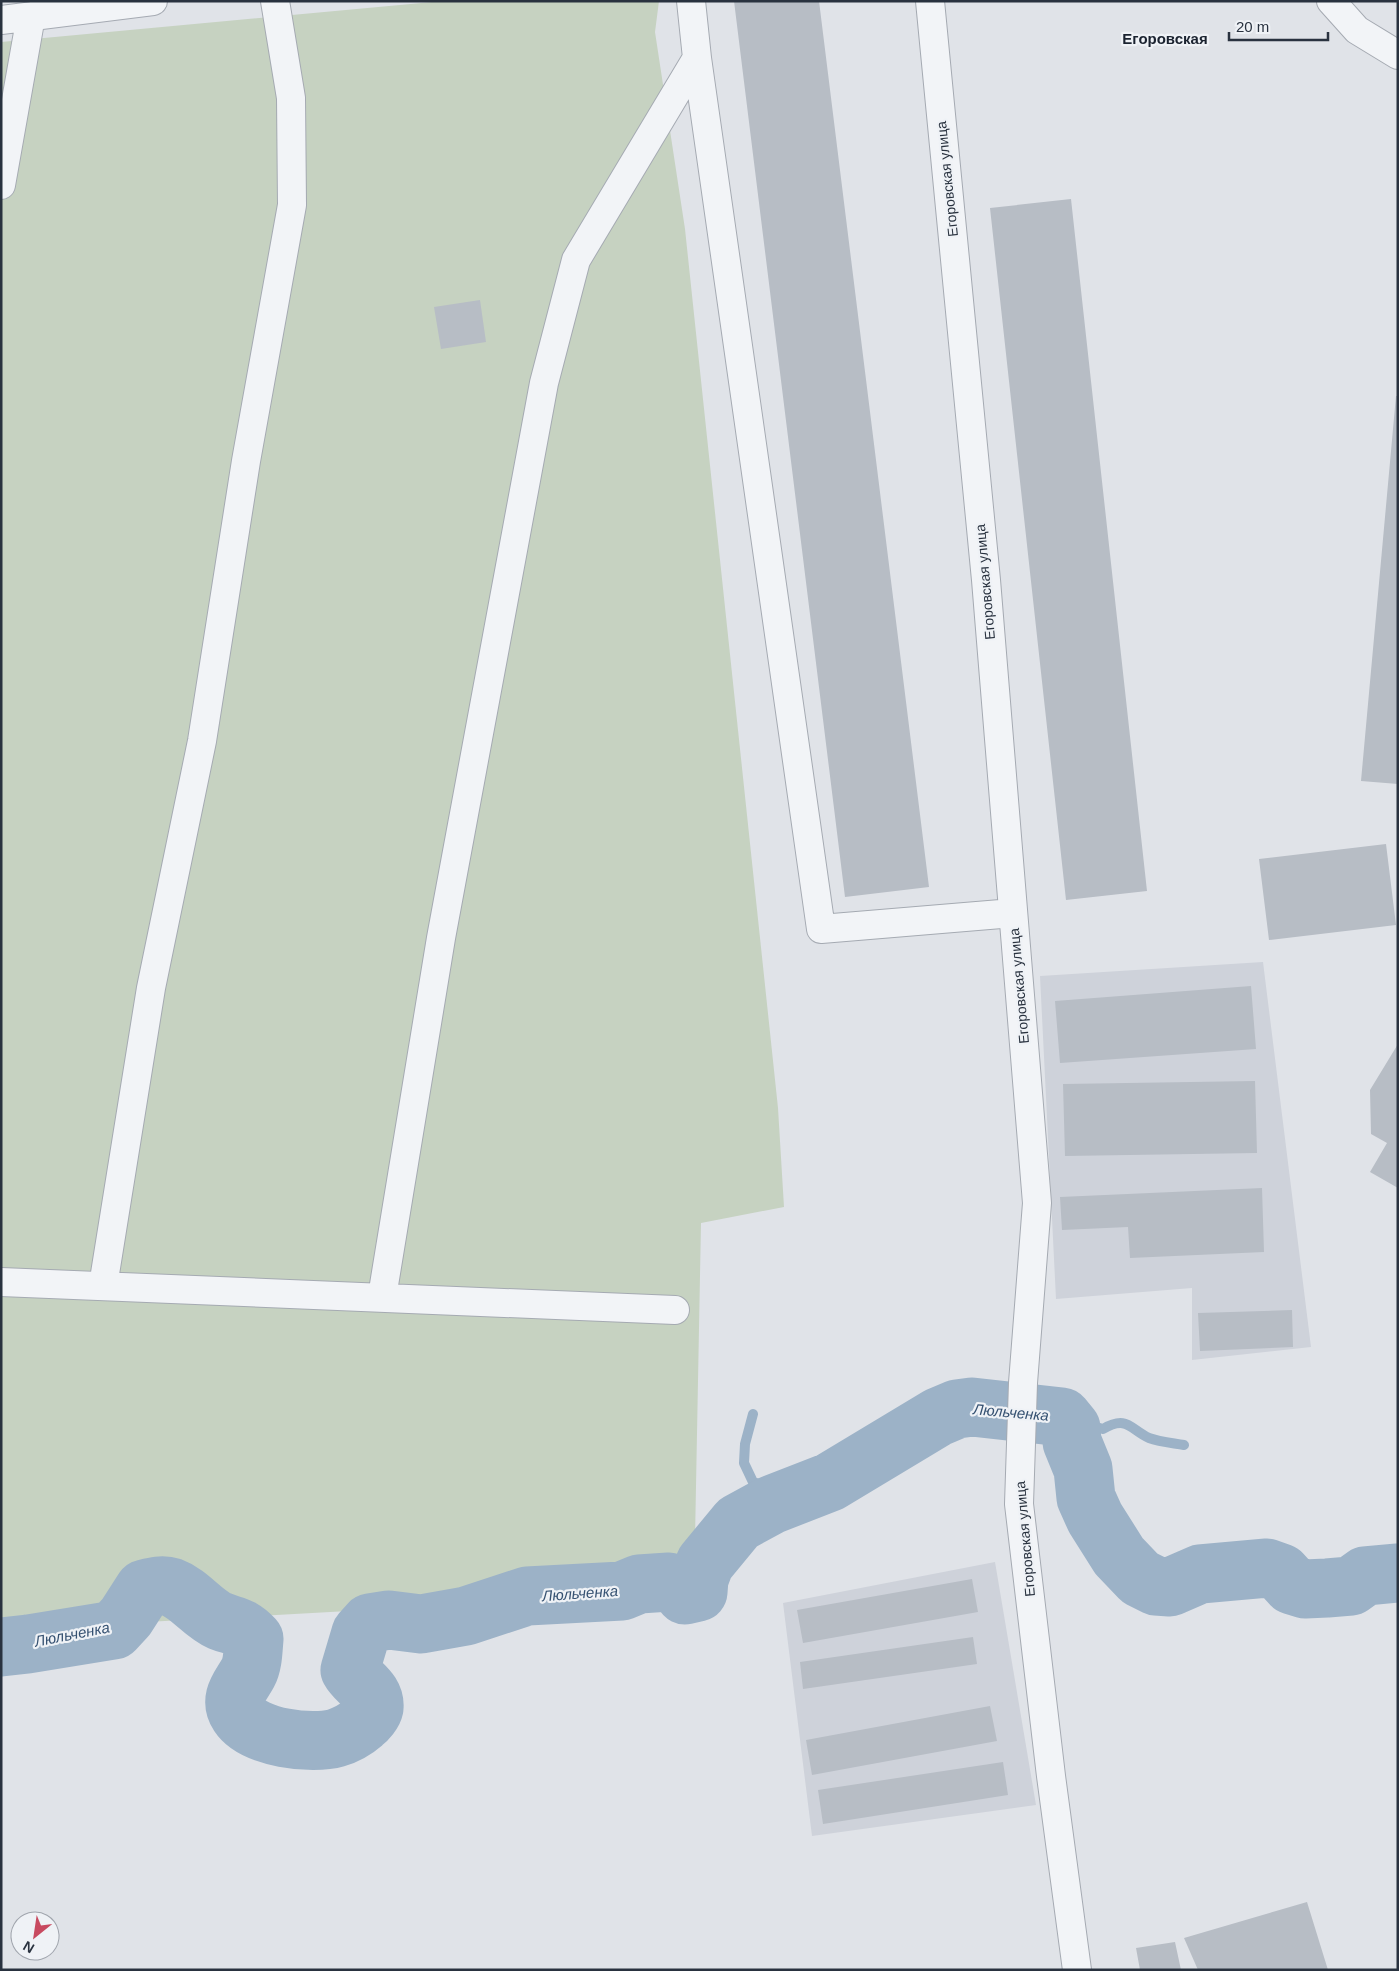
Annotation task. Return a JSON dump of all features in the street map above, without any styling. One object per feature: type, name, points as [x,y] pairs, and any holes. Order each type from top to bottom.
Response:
[{"type":"street","points":[[1,20],[153,1]]},
{"type":"street","points":[[103,1286],[150,988],[202,742],[246,461],[292,205],[291,98],[275,1]]},
{"type":"street","points":[[691,1],[697,58],[822,929],[1013,914]]},
{"type":"street","name":"Егоровская улица","points":[[930,1],[986,580],[1037,1203],[1023,1383],[1019,1504],[1051,1776],[1077,1970]]},
{"type":"street","points":[[1331,1],[1357,30],[1398,55]]},
{"type":"street","points":[[1,185],[31,16]]},
{"type":"street","points":[[382,1297],[440,938],[544,383],[576,260],[697,58]]},
{"type":"street","points":[[1,1282],[675,1310]]},
{"type":"shaded area","points":[[1263,962],[1311,1347],[1192,1360],[1192,1288],[1056,1299],[1040,976]]},
{"type":"shaded area","points":[[995,1562],[1036,1805],[812,1836],[783,1603]]},
{"type":"green space","points":[[443,1],[659,1],[655,32],[685,229],[778,1108],[784,1207],[701,1223],[694,1592],[1,1630],[1,42]]},
{"type":"building","points":[[734,1],[819,1],[929,887],[845,897]]},
{"type":"building","points":[[1071,199],[1147,891],[1066,900],[990,208]]},
{"type":"building","points":[[480,300],[486,342],[441,349],[434,307]]},
{"type":"building","points":[[1396,396],[1398,396],[1398,784],[1361,781]]},
{"type":"building","points":[[1386,844],[1396,925],[1269,940],[1259,859]]},
{"type":"building","points":[[1251,986],[1256,1049],[1060,1063],[1055,1001]]},
{"type":"building","points":[[1398,1044],[1398,1188],[1370,1172],[1387,1143],[1371,1134],[1370,1090]]},
{"type":"building","points":[[1255,1081],[1257,1153],[1065,1156],[1063,1084]]},
{"type":"building","points":[[1262,1188],[1264,1252],[1130,1258],[1128,1227],[1062,1230],[1060,1197]]},
{"type":"building","points":[[1292,1310],[1293,1347],[1200,1351],[1198,1313]]},
{"type":"building","points":[[972,1579],[978,1612],[803,1643],[797,1610]]},
{"type":"building","points":[[973,1637],[977,1664],[803,1689],[800,1662]]},
{"type":"building","points":[[990,1706],[997,1741],[812,1775],[806,1740]]},
{"type":"building","points":[[1003,1762],[1008,1795],[823,1824],[818,1790]]},
{"type":"building","points":[[1307,1902],[1328,1970],[1198,1970],[1184,1938]]},
{"type":"building","points":[[1175,1942],[1181,1970],[1140,1970],[1136,1948]]},
{"type":"waterway","name":"Люльченка","points":[[1,1647],[114,1630],[126,1617],[144,1589],[168,1586],[184,1594],[214,1618],[241,1629],[254,1639],[250,1669],[235,1698],[236,1709],[246,1723],[257,1729],[284,1738],[313,1741],[336,1738],[360,1726],[370,1716],[374,1708],[374,1702],[369,1691],[350,1670],[361,1633],[370,1623],[389,1620],[421,1624],[466,1616],[527,1596],[622,1591],[639,1584],[669,1582],[681,1586],[685,1595],[698,1592],[699,1579],[705,1563],[738,1523],[771,1505],[830,1482],[938,1417],[957,1409],[972,1407],[1062,1417],[1071,1428],[1072,1442],[1083,1469],[1086,1498],[1095,1518],[1119,1556],[1140,1578],[1156,1586],[1170,1587],[1200,1574],[1267,1568],[1281,1573],[1292,1585],[1305,1589],[1351,1586],[1365,1576],[1398,1573]]},
{"type":"waterway","points":[[753,1414],[745,1444],[744,1463],[753,1482],[776,1490],[805,1493]]},
{"type":"waterway","points":[[1062,1417],[1103,1429],[1111,1425],[1123,1423],[1149,1438],[1184,1445]]},
{"type":"district","name":"Егоровская","points":[[1165,38]]}]
